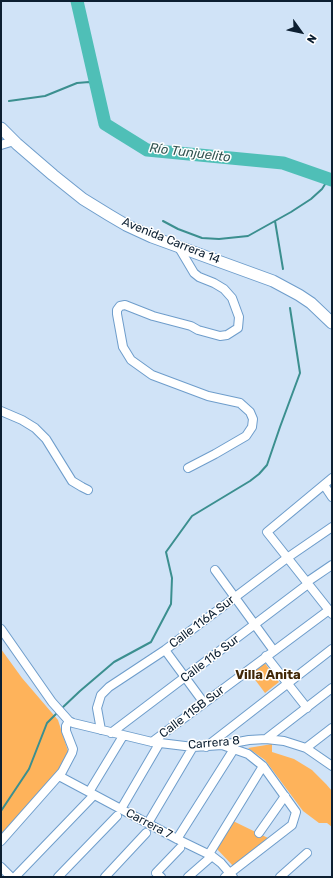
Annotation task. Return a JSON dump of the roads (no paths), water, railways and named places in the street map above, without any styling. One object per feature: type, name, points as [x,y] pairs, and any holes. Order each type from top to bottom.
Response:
[{"type":"main road","name":"Avenida Carrera 14","points":[[1,128],[68,187],[109,215],[140,232],[255,274],[289,289],[311,303],[332,323]]},
{"type":"street","points":[[1,145],[14,141]]},
{"type":"street","points":[[178,246],[194,272],[199,277],[224,289],[232,298],[239,317],[238,328],[227,335],[220,336],[198,330],[191,326],[153,316],[125,305],[120,306],[117,314],[123,348],[131,360],[148,373],[208,396],[240,403],[250,412],[253,419],[252,427],[246,436],[188,468]]},
{"type":"street","points":[[1,410],[35,428],[46,439],[72,481],[88,490]]},
{"type":"street","points":[[330,612],[267,532],[332,478]]},
{"type":"street","points":[[324,485],[332,497]]},
{"type":"street","name":"Calle 116A Sur","points":[[101,730],[97,708],[101,696],[110,687],[165,650],[234,597],[332,527]]},
{"type":"street","name":"Calle 116 Sur","points":[[111,733],[332,565]]},
{"type":"street","points":[[215,570],[274,651]]},
{"type":"street","name":"Calle 115B Sur","points":[[58,877],[119,813],[156,743],[204,703],[266,656],[330,612]]},
{"type":"street","points":[[1,629],[56,707],[69,721],[66,726],[66,734],[73,749],[59,776],[1,841]]},
{"type":"street","points":[[206,747],[332,649]]},
{"type":"street","points":[[165,650],[184,678],[204,703]]},
{"type":"street","points":[[266,656],[307,708]]},
{"type":"street","points":[[266,739],[332,688]]},
{"type":"street","name":"Carrera 8","points":[[69,721],[111,733],[156,743],[193,747],[222,745],[248,740],[266,739],[284,741],[306,748],[332,766]]},
{"type":"street","points":[[306,748],[332,728]]},
{"type":"street","points":[[1,867],[16,876],[92,794],[123,736]]},
{"type":"street","points":[[222,745],[248,754],[263,766],[296,812],[292,825],[230,876]]},
{"type":"street","points":[[148,823],[193,747]]},
{"type":"street","points":[[177,839],[234,749]]},
{"type":"street","points":[[188,877],[211,855],[263,766]]},
{"type":"street","name":"Carrera 7","points":[[59,776],[92,794],[119,813],[148,823],[211,855],[221,863],[230,876]]},
{"type":"street","points":[[259,833],[285,796]]},
{"type":"street","points":[[105,877],[146,833]]},
{"type":"street","points":[[158,875],[180,848]]},
{"type":"street","points":[[280,877],[308,853]]},
{"type":"waterway","name":"Río Tunjuelito","points":[[77,1],[105,124],[147,150],[283,163],[332,180]]},
{"type":"waterway","points":[[9,101],[45,96],[77,83],[89,82],[95,85]]},
{"type":"waterway","points":[[163,221],[178,229],[202,238],[219,239],[248,236],[311,199],[322,189],[329,178]]},
{"type":"waterway","points":[[275,221],[283,269]]},
{"type":"waterway","points":[[61,709],[114,662],[151,642],[171,604],[172,578],[166,552],[192,516],[250,481],[267,465],[300,373],[290,308]]},
{"type":"waterway","points":[[1,811],[29,769],[47,723],[58,712]]},
{"type":"district","name":"Villa Anita","points":[[268,675]]}]
